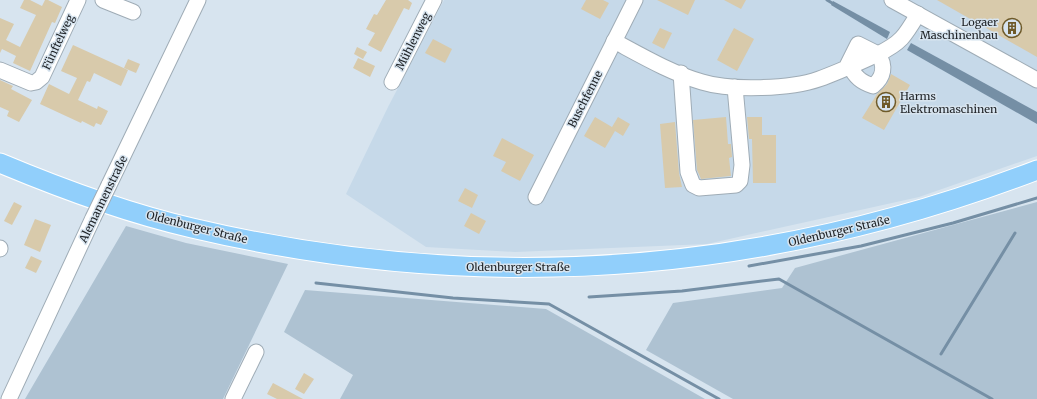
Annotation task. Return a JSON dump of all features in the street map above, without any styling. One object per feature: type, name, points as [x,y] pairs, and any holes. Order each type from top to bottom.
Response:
[{"type":"main road","name":"Oldenburger Straße","points":[[0,163],[50,184],[118,207],[190,228],[265,244],[363,259],[429,265],[499,268],[593,267],[681,260],[770,247],[881,222],[1004,183],[1037,170]]},
{"type":"street","name":"Fünftelweg","points":[[0,70],[19,80],[31,83],[36,82],[42,77],[78,0]]},
{"type":"street","points":[[103,0],[132,12]]},
{"type":"street","name":"Alemannenstraße","points":[[10,399],[93,218],[198,0]]},
{"type":"street","name":"Mühlenweg","points":[[392,82],[434,0]]},
{"type":"street","name":"Buschfenne","points":[[536,197],[635,0]]},
{"type":"street","points":[[892,0],[1037,80]]},
{"type":"street","points":[[878,54],[895,46],[907,32],[918,14]]},
{"type":"street","points":[[614,41],[657,64],[703,82],[736,87],[783,86],[818,79],[848,67],[858,44],[878,54],[883,62],[883,70],[879,81],[872,86],[855,76],[848,67]]},
{"type":"street","points":[[681,73],[688,172],[693,185],[699,188],[736,185],[740,182],[742,165],[736,87]]},
{"type":"street","points":[[233,399],[256,352]]},
{"type":"shaded area","points":[[444,0],[1037,0],[1037,156],[919,197],[707,244],[515,252],[426,247],[346,194],[388,107]]},
{"type":"shaded area","points":[[833,1],[890,32],[887,39],[831,5]]},
{"type":"shaded area","points":[[911,43],[1037,112],[1037,124],[907,50]]},
{"type":"shaded area","points":[[1037,202],[1037,399],[733,399],[646,350],[673,303],[782,288],[795,268]]},
{"type":"shaded area","points":[[126,226],[186,243],[288,264],[223,399],[25,399]]},
{"type":"shaded area","points":[[305,290],[546,309],[705,399],[340,399],[353,375],[284,332]]},
{"type":"building","points":[[24,0],[30,0],[42,6],[45,0],[48,0],[62,7],[55,23],[52,22],[30,71],[13,63],[16,56],[2,49],[0,53],[0,18],[14,24],[6,40],[20,47],[36,15],[20,8]]},
{"type":"building","points":[[386,0],[408,0],[412,3],[409,10],[404,8],[381,52],[368,45],[375,33],[366,29],[374,14],[377,15]]},
{"type":"building","points":[[586,0],[603,0],[609,3],[600,19],[581,9]]},
{"type":"building","points":[[657,0],[695,0],[688,15]]},
{"type":"building","points":[[724,0],[746,0],[741,9]]},
{"type":"building","name":"Logaer Maschinenbau","points":[[937,0],[1037,0],[1037,57]]},
{"type":"building","points":[[660,28],[672,33],[664,49],[652,43]]},
{"type":"building","points":[[734,28],[754,39],[737,71],[717,60]]},
{"type":"building","points":[[433,39],[452,49],[445,63],[425,53]]},
{"type":"building","points":[[73,45],[128,70],[121,86],[94,73],[90,82],[87,81],[78,100],[97,109],[98,106],[108,111],[101,125],[96,123],[94,127],[82,121],[81,123],[40,104],[49,84],[69,94],[77,78],[61,71]]},
{"type":"building","points":[[357,47],[367,52],[363,59],[354,54]]},
{"type":"building","points":[[358,58],[375,66],[370,77],[353,68]]},
{"type":"building","points":[[128,59],[140,64],[136,73],[124,68]]},
{"type":"building","name":"Harms Elektromaschinen","points":[[891,74],[910,85],[884,130],[862,118],[877,94],[887,84]]},
{"type":"building","points":[[0,80],[13,86],[11,89],[32,100],[19,122],[7,116],[9,111],[0,107]]},
{"type":"building","points":[[595,117],[612,127],[618,117],[630,124],[623,136],[615,131],[605,148],[584,136]]},
{"type":"building","points":[[726,117],[728,144],[731,144],[732,157],[729,158],[731,176],[701,179],[697,170],[693,120]]},
{"type":"building","points":[[747,117],[762,117],[762,135],[776,135],[776,183],[753,183],[752,139],[749,139]]},
{"type":"building","points":[[675,122],[679,173],[682,187],[665,188],[660,124]]},
{"type":"building","points":[[502,138],[534,155],[520,181],[501,171],[506,162],[493,156]]},
{"type":"building","points":[[465,188],[478,195],[472,208],[458,201]]},
{"type":"building","points":[[14,202],[22,206],[12,225],[4,221]]},
{"type":"building","points":[[471,213],[486,221],[479,234],[464,226]]},
{"type":"building","points":[[35,219],[51,225],[40,252],[24,245]]},
{"type":"building","points":[[31,256],[42,261],[36,273],[25,268]]},
{"type":"building","points":[[304,373],[314,379],[304,394],[295,389]]},
{"type":"building","points":[[273,383],[303,399],[277,399],[267,394]]},
{"type":"waterway","points":[[827,0],[832,3]]},
{"type":"waterway","points":[[749,266],[861,246],[953,223],[1037,198]]},
{"type":"waterway","points":[[941,354],[1015,233]]},
{"type":"waterway","points":[[589,297],[682,291],[779,279],[992,399]]},
{"type":"waterway","points":[[316,283],[453,298],[549,304],[719,399]]},
{"type":"place","name":"Logaer Maschinenbau","points":[[1012,28]]},
{"type":"place","name":"Harms Elektromaschinen","points":[[886,102]]}]
